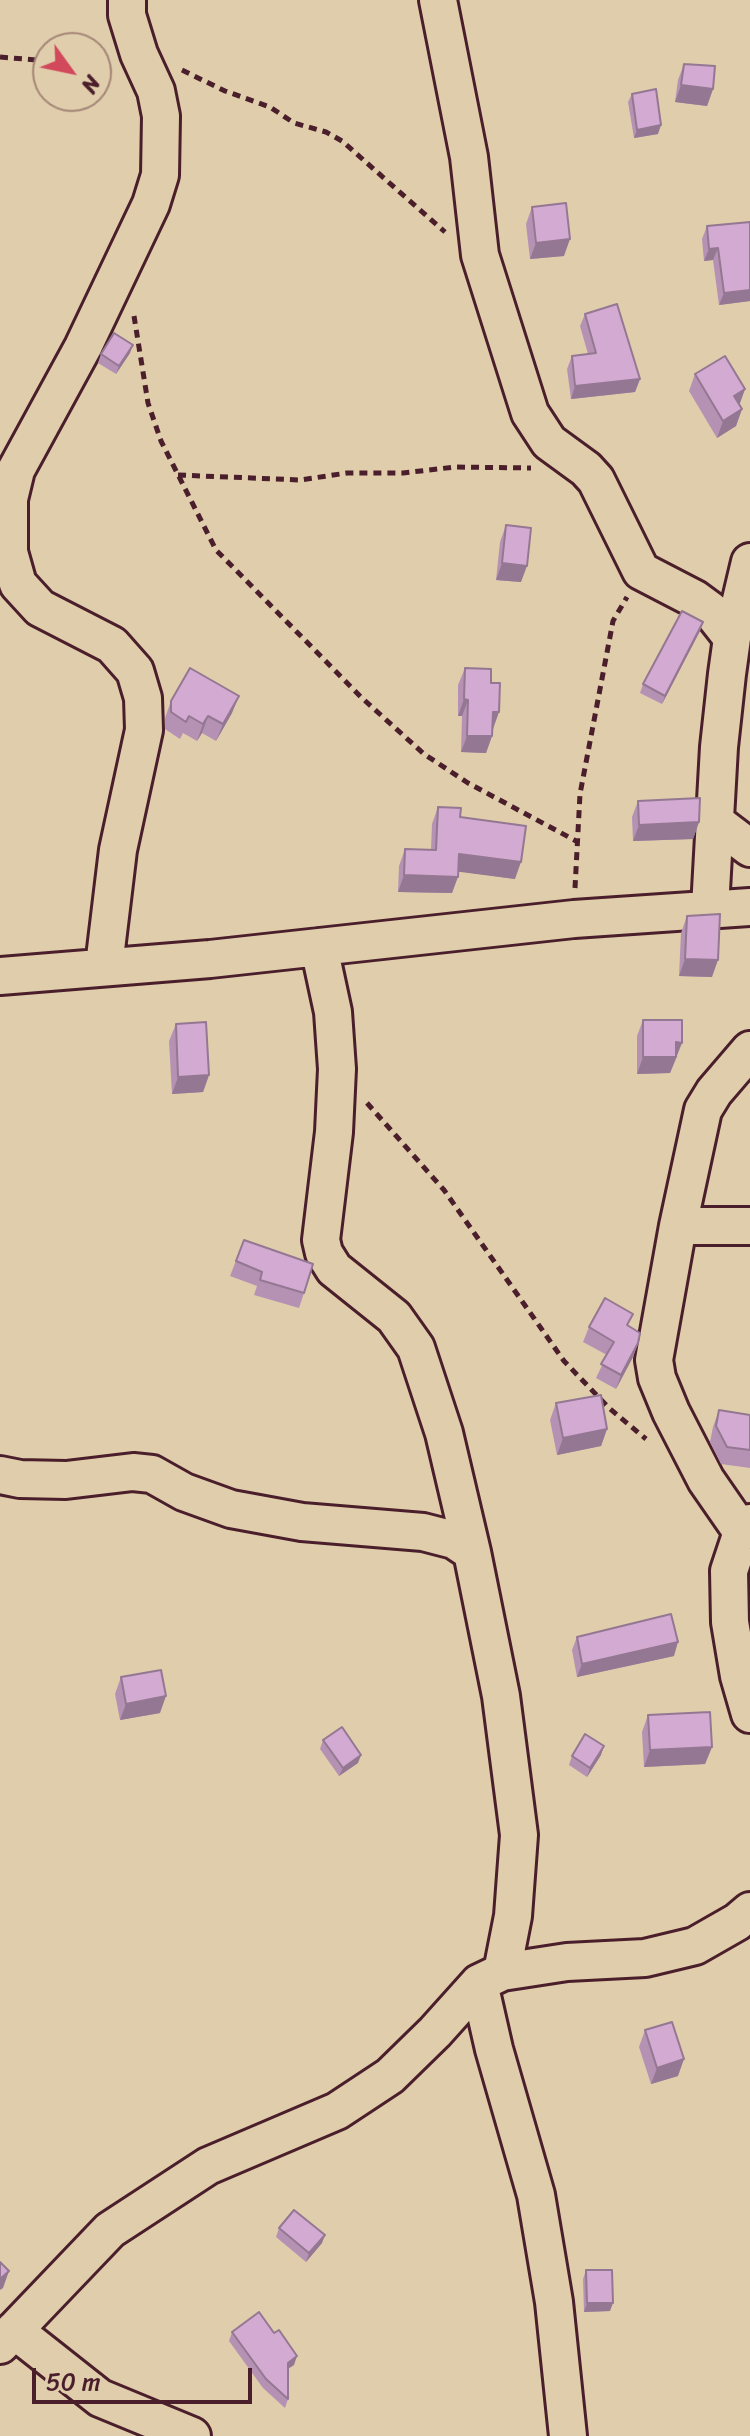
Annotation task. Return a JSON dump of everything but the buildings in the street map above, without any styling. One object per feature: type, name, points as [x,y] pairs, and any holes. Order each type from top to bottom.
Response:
[{"type":"street","points":[[104,966],[118,850],[144,730],[143,698],[135,671],[112,645],[40,608],[18,584],[9,552],[9,499],[16,470],[71,372],[151,204],[160,175],[161,116],[156,91],[139,54],[127,15],[127,0]]},
{"type":"street","points":[[438,0],[469,157],[480,255],[530,413],[549,442],[586,469],[605,497],[641,571],[702,604],[732,638]]},
{"type":"street","points":[[710,908],[717,823],[736,729],[732,638],[748,579]]},
{"type":"street","points":[[717,823],[750,848]]},
{"type":"street","points":[[0,976],[210,959],[574,919],[750,907]]},
{"type":"street","points":[[319,947],[333,1012],[337,1069],[334,1132],[321,1240],[324,1253],[334,1269],[394,1317],[416,1348],[444,1433],[501,1696],[519,1835],[513,1916],[491,1978],[494,2049],[536,2195],[554,2302],[568,2436]]},
{"type":"street","points":[[750,1050],[714,1092],[703,1110],[654,1360],[657,1378],[706,1480],[746,1528],[729,1571],[730,1622],[739,1676],[750,1714]]},
{"type":"street","points":[[678,1226],[750,1226]]},
{"type":"street","points":[[0,1475],[20,1479],[66,1480],[133,1472],[152,1474],[184,1492],[231,1509],[302,1522],[423,1532],[454,1540],[472,1552]]},
{"type":"street","points":[[192,2436],[100,2398],[7,2338],[110,2230],[208,2166],[337,2111],[390,2076],[491,1978],[567,1962],[645,1958],[695,1946],[750,1911]]},
{"type":"path","points":[[139,54],[270,107],[294,123],[326,132],[342,141],[408,197],[433,224],[480,255]]},
{"type":"path","points":[[0,57],[32,60]]},
{"type":"path","points":[[133,305],[148,403],[177,475],[216,550],[362,698],[424,754],[468,783],[578,842]]},
{"type":"path","points":[[177,475],[300,480],[347,473],[403,473],[455,467],[586,469]]},
{"type":"path","points":[[574,919],[580,794],[613,621],[641,571]]},
{"type":"path","points":[[337,1069],[444,1190],[564,1361],[609,1408],[650,1442]]}]
